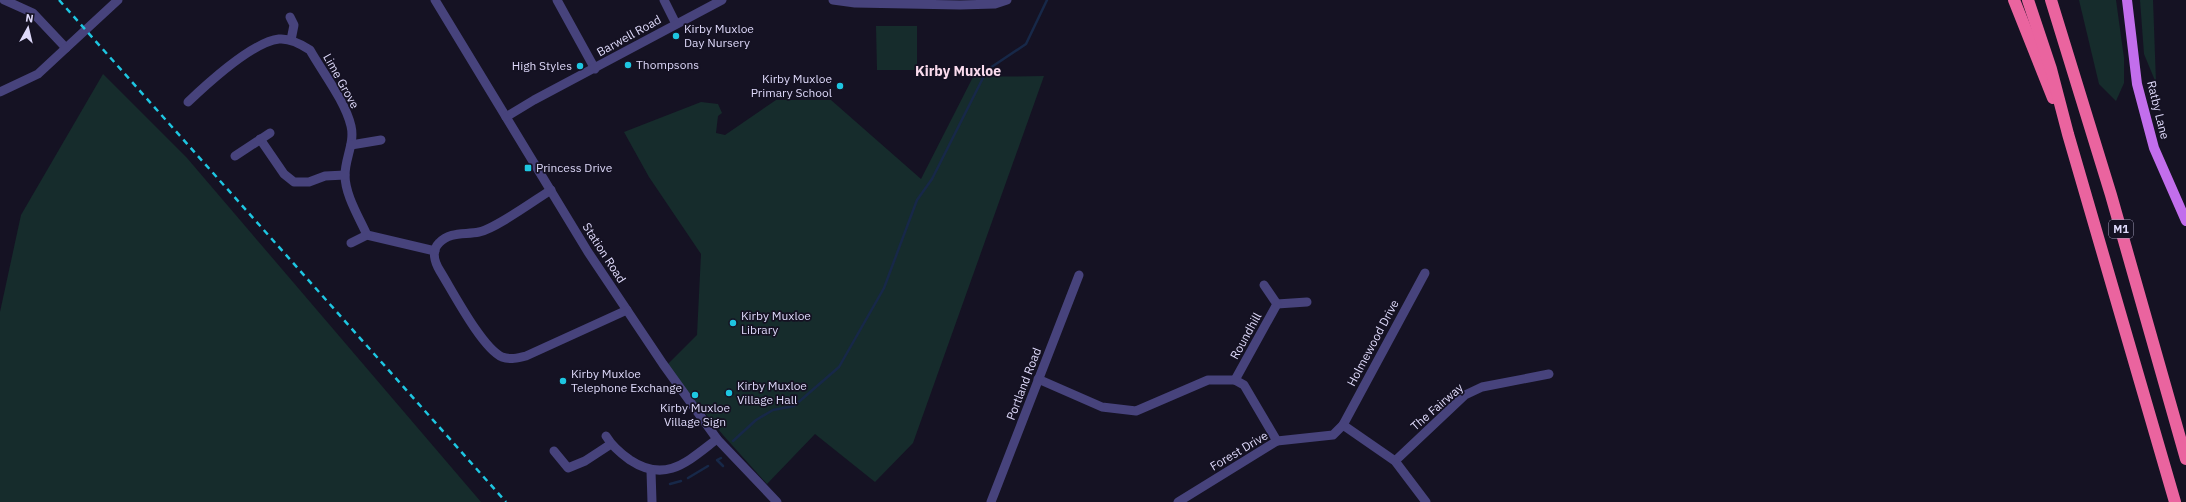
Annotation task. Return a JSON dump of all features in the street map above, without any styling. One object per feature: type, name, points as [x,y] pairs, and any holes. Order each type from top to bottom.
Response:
[{"type":"highway","name":"M1","points":[[2014,0],[2045,81],[2068,134]]},
{"type":"highway","name":"M1","points":[[2028,0],[2051,69],[2068,134],[2175,502]]},
{"type":"highway","name":"M1","points":[[2050,0],[2059,24],[2111,195],[2186,459]]},
{"type":"main road","name":"Ratby Lane","points":[[2127,0],[2137,84],[2154,148],[2186,221]]},
{"type":"street","points":[[4,0],[33,13],[69,46]]},
{"type":"street","points":[[0,92],[38,74],[118,0]]},
{"type":"street","name":"Station Road","points":[[436,0],[551,190],[627,310],[687,400],[717,439],[777,502]]},
{"type":"street","points":[[557,0],[595,68]]},
{"type":"street","points":[[664,0],[676,24]]},
{"type":"street","name":"Barwell Road","points":[[506,117],[722,0]]},
{"type":"street","points":[[833,0],[855,4],[960,5],[995,4],[1007,0]]},
{"type":"street","points":[[188,102],[218,74],[257,48],[280,39],[291,40],[294,25],[290,17]]},
{"type":"street","name":"Lime Grove","points":[[291,40],[310,50],[347,114],[352,128],[351,145],[345,175],[348,191],[367,235]]},
{"type":"street","points":[[235,156],[270,133]]},
{"type":"street","points":[[260,139],[284,174],[294,182],[309,182],[325,176],[345,175]]},
{"type":"street","points":[[351,145],[381,140]]},
{"type":"street","points":[[551,190],[486,230],[446,237],[438,244],[435,251],[436,263],[440,271],[487,345],[503,357],[519,358],[526,356],[627,310]]},
{"type":"street","points":[[351,243],[367,235],[435,251]]},
{"type":"street","name":"Holmewood Drive","points":[[1343,425],[1425,273]]},
{"type":"street","name":"Portland Road","points":[[991,502],[1079,275]]},
{"type":"street","points":[[1264,285],[1278,304],[1307,302]]},
{"type":"street","name":"Roundhill","points":[[1235,380],[1278,304]]},
{"type":"street","name":"The Fairway","points":[[1395,461],[1465,395],[1482,387],[1548,374]]},
{"type":"street","points":[[1038,379],[1102,407],[1136,411],[1208,380],[1235,380],[1244,385],[1277,441]]},
{"type":"street","points":[[1343,425],[1395,461],[1426,502]]},
{"type":"street","name":"Forest Drive","points":[[1178,502],[1277,441],[1333,435],[1343,425]]},
{"type":"street","points":[[554,452],[568,468],[585,461],[609,440],[631,461],[651,471],[666,470],[684,464],[717,439]]},
{"type":"street","points":[[651,471],[652,502]]},
{"type":"green space","points":[[2079,0],[2116,0],[2124,58],[2124,83],[2116,101],[2099,84]]},
{"type":"green space","points":[[2140,0],[2153,0],[2156,83],[2144,54]]},
{"type":"green space","points":[[876,26],[917,26],[917,70],[877,70]]},
{"type":"green space","points":[[103,74],[187,158],[481,502],[0,502],[0,312],[21,215]]},
{"type":"green space","points":[[1044,76],[913,443],[875,482],[815,434],[767,484],[723,435],[666,366],[697,335],[701,254],[649,177],[624,132],[701,102],[718,104],[722,113],[718,116],[716,133],[725,135],[776,100],[831,100],[921,179],[973,77]]},
{"type":"waterway","points":[[733,441],[756,420],[773,410],[794,406],[839,367],[884,288],[917,200],[932,179],[987,70],[1026,44],[1047,0]]},
{"type":"waterway","points":[[721,458],[717,460],[723,466]]},
{"type":"waterway","points":[[688,478],[708,466]]},
{"type":"waterway","points":[[670,484],[681,481]]},
{"type":"railway","points":[[59,0],[506,502]]},
{"type":"place","name":"Kirby Muxloe Day Nursery","points":[[676,36]]},
{"type":"place","name":"Thompsons","points":[[628,65]]},
{"type":"place","name":"High Styles","points":[[580,66]]},
{"type":"place","name":"Kirby Muxloe Primary School","points":[[840,86]]},
{"type":"place","name":"Princess Drive","points":[[528,168]]},
{"type":"place","name":"Kirby Muxloe Library","points":[[733,323]]},
{"type":"place","name":"Kirby Muxloe Telephone Exchange","points":[[563,381]]},
{"type":"place","name":"Kirby Muxloe Village Hall","points":[[729,393]]},
{"type":"place","name":"Kirby Muxloe Village Sign","points":[[695,395]]},
{"type":"district","name":"Kirby Muxloe","points":[[958,71]]}]
